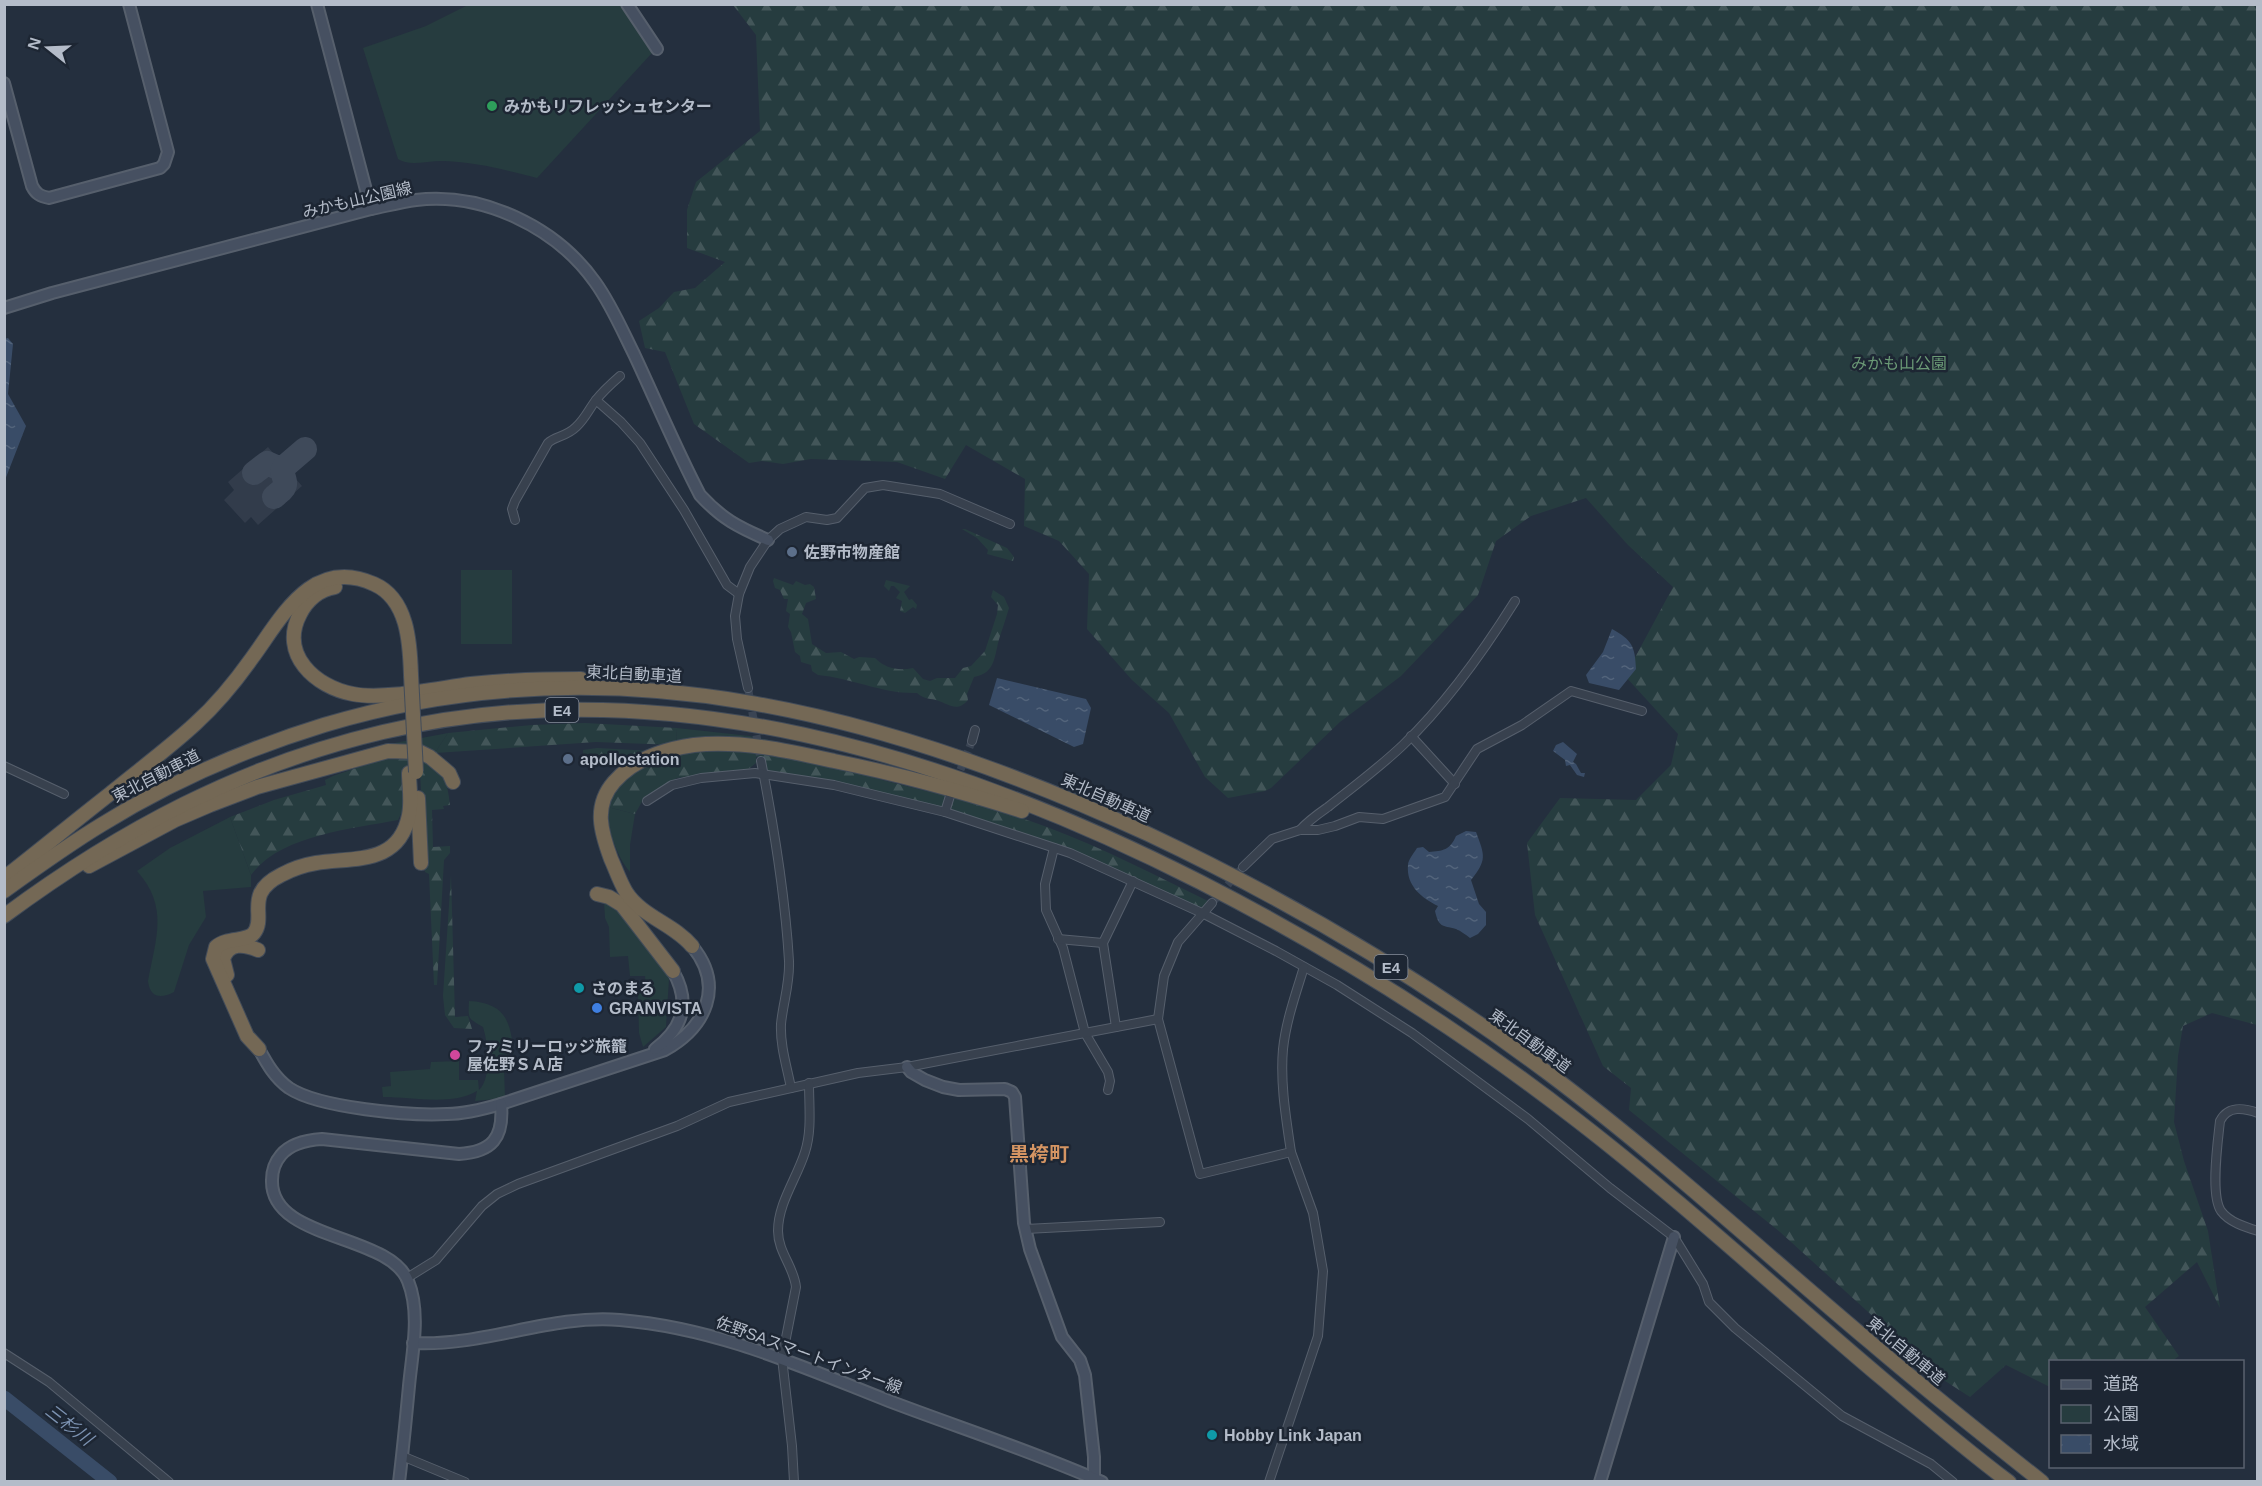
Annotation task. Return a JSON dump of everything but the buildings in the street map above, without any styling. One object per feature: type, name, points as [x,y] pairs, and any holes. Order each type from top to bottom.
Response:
[{"type":"highway","points":[[4,878],[196,723],[229,688],[285,610],[314,585],[334,578],[356,578],[377,585],[385,590],[405,621],[409,638],[408,676],[413,772],[421,863]]},
{"type":"highway","points":[[408,676],[399,628],[385,602],[377,596],[360,588],[339,586],[313,597],[301,611],[294,638],[294,648],[298,659],[314,678],[328,687],[353,694],[382,694],[474,684],[588,678],[617,688]]},
{"type":"highway","name":"東北自動車道","points":[[4,891],[101,824],[156,793],[238,755],[311,729],[383,710],[477,694],[552,688],[617,688],[685,693],[794,710],[892,735],[1035,785],[1216,867],[1309,918],[1456,1009],[1544,1070],[1612,1122],[1688,1184],[1925,1389],[2042,1482]]},
{"type":"highway","name":"E4","points":[[4,916],[64,873],[173,808],[249,774],[287,760],[354,739],[422,724],[476,716],[553,710],[615,710],[684,714],[788,731],[885,754],[1029,804],[1077,824],[1168,866],[1300,935],[1373,978],[1479,1048],[1616,1150],[1913,1405],[2008,1482]]},
{"type":"highway","points":[[693,946],[628,895],[601,831],[602,804],[612,785],[627,770],[651,756],[695,746],[717,745],[788,750],[920,780],[1026,812],[1077,824]]},
{"type":"highway","points":[[64,873],[95,865],[176,820],[221,800],[388,751],[420,752],[449,772],[453,782]]},
{"type":"highway","points":[[259,1049],[247,1036],[217,969],[213,959],[216,947],[226,941],[249,937],[255,932],[257,903],[260,894],[273,879],[315,863],[368,858],[390,848],[402,834],[410,813],[413,772]]},
{"type":"highway","points":[[597,894],[609,897],[622,905],[673,971]]},
{"type":"highway","points":[[258,950],[244,945],[234,946],[225,954],[223,965],[259,1049]]},
{"type":"main road","points":[[4,82],[32,186],[41,196],[49,198],[160,168],[168,152],[129,4]]},
{"type":"main road","points":[[317,4],[371,209]]},
{"type":"main road","points":[[627,4],[657,49]]},
{"type":"main road","name":"みかも山公園線","points":[[4,308],[52,293],[371,209],[417,200],[456,200],[492,207],[526,221],[580,263],[596,283],[617,318],[700,495],[717,513],[740,528],[768,540]]},
{"type":"main road","points":[[259,1049],[273,1074],[286,1086],[307,1097],[328,1102],[360,1109],[448,1114],[501,1104],[664,1050],[679,1042],[699,1022],[705,1010],[710,982],[705,967],[693,946]]},
{"type":"main road","points":[[650,1053],[664,1042],[679,1024],[683,1009],[682,994],[680,983],[673,971]]},
{"type":"main road","points":[[907,1067],[911,1072],[943,1088],[1005,1089],[1012,1092],[1015,1097],[1026,1229],[1030,1249],[1062,1337],[1080,1360],[1085,1375],[1096,1480]]},
{"type":"main road","points":[[399,1482],[414,1324],[412,1293],[407,1278],[386,1258],[305,1223],[284,1209],[277,1202],[272,1184],[275,1164],[288,1148],[310,1139],[459,1154],[478,1152],[497,1137],[502,1118],[501,1104]]},
{"type":"main road","points":[[1600,1482],[1674,1237]]},
{"type":"main road","name":"佐野SAスマートインター線","points":[[413,1343],[433,1344],[463,1340],[566,1322],[619,1320],[712,1335],[782,1358],[1096,1480]]},
{"type":"street","points":[[515,520],[512,509],[515,501],[548,443],[566,435],[584,420],[596,400],[620,376]]},
{"type":"street","points":[[596,400],[640,443],[684,510],[727,585],[739,594]]},
{"type":"street","points":[[748,688],[737,639],[735,616],[739,594],[750,567],[768,540],[780,529],[799,519],[837,518],[865,488],[883,484],[940,494],[1011,524]]},
{"type":"street","points":[[1300,830],[1308,820],[1328,807],[1402,746],[1453,690],[1491,639],[1515,601]]},
{"type":"street","points":[[1243,867],[1272,839],[1300,830],[1318,830],[1359,817],[1383,819],[1444,797],[1477,749],[1522,725],[1571,691],[1642,711]]},
{"type":"street","points":[[972,741],[975,730]]},
{"type":"street","points":[[1411,736],[1455,784]]},
{"type":"street","points":[[761,761],[779,856],[784,900],[789,981],[782,1018],[782,1043],[791,1088]]},
{"type":"street","points":[[4,766],[64,794]]},
{"type":"street","points":[[647,801],[672,785],[701,778],[764,774],[834,785],[945,812],[1054,848],[1202,913],[1304,967],[1412,1033],[1528,1119],[1610,1188],[1674,1237],[1703,1284],[1709,1302],[1735,1328],[1842,1416],[1923,1459],[1953,1482]]},
{"type":"street","points":[[945,812],[950,796]]},
{"type":"street","points":[[1054,848],[1047,870],[1046,910],[1063,948],[1085,1033],[1108,1072],[1110,1081],[1108,1090]]},
{"type":"street","points":[[1116,1027],[1103,943],[1133,881]]},
{"type":"street","points":[[1212,903],[1178,942],[1164,976],[1158,1019],[1200,1174],[1291,1152]]},
{"type":"street","points":[[1058,939],[1103,943]]},
{"type":"street","points":[[1269,1482],[1318,1336],[1323,1271],[1313,1213],[1291,1152],[1284,1103],[1283,1049],[1291,1006],[1304,967]]},
{"type":"street","points":[[407,1278],[436,1260],[482,1206],[497,1194],[518,1184],[677,1126],[729,1102],[809,1083],[907,1067],[1158,1019]]},
{"type":"street","points":[[794,1482],[782,1358],[796,1287],[795,1278],[779,1244],[779,1221],[806,1150],[809,1134],[809,1083]]},
{"type":"street","points":[[2258,1113],[2243,1108],[2234,1109],[2223,1115],[2220,1121],[2215,1170],[2219,1208],[2229,1218],[2258,1231]]},
{"type":"street","points":[[1026,1229],[1160,1222]]},
{"type":"street","points":[[4,1353],[49,1382],[169,1482]]},
{"type":"street","points":[[402,1456],[465,1482]]},
{"type":"shaded area","points":[[268,447],[302,486],[258,525],[251,517],[245,523],[224,500],[234,490],[228,482]]},
{"type":"green space","name":"みかもリフレッシュセンター","points":[[620,4],[652,53],[537,178],[468,163],[438,161],[408,163],[398,159],[363,48],[426,26],[468,5]]},
{"type":"green space","name":"みかも山公園","points":[[733,5],[2257,5],[2257,1025],[2212,1013],[2183,1026],[2178,1056],[2174,1122],[2184,1161],[2208,1231],[2220,1308],[2197,1262],[2145,1307],[2179,1356],[2173,1360],[2049,1360],[2049,1386],[2006,1365],[1970,1397],[1942,1379],[1780,1232],[1629,1110],[1631,1088],[1603,1066],[1535,915],[1527,843],[1560,798],[1636,800],[1671,765],[1678,734],[1625,676],[1673,587],[1628,545],[1586,498],[1531,516],[1496,541],[1478,595],[1401,676],[1340,722],[1271,788],[1228,798],[1205,777],[1169,713],[1132,680],[1087,629],[1089,574],[1059,541],[1024,526],[1025,479],[966,445],[945,479],[897,462],[811,459],[783,464],[762,461],[749,463],[694,424],[665,352],[645,348],[639,321],[659,308],[674,292],[695,288],[725,262],[687,248],[687,210],[696,182],[760,131],[756,35]]},
{"type":"green space","points":[[962,529],[1007,548],[1014,557],[1013,561],[987,554],[988,550],[977,538]]},
{"type":"green space","points":[[461,570],[512,570],[512,644],[461,644]]},
{"type":"green space","points":[[774,578],[793,585],[796,581],[814,587],[816,599],[806,603],[802,614],[808,619],[812,644],[826,653],[841,652],[854,659],[875,658],[893,668],[913,668],[923,679],[930,681],[937,678],[955,678],[963,668],[971,666],[985,651],[997,614],[998,605],[991,597],[993,590],[1004,597],[1009,608],[991,667],[981,675],[974,677],[967,694],[968,700],[956,707],[917,693],[879,689],[818,675],[812,671],[811,665],[801,662],[800,656],[795,652],[788,627],[790,614],[786,611],[788,599],[784,599],[780,590],[775,588]]},
{"type":"green space","points":[[886,580],[910,586],[904,592],[909,600],[912,599],[917,605],[916,609],[913,607],[905,613],[900,611],[902,601],[896,598],[900,592],[894,586],[891,586],[889,591],[884,586]]},
{"type":"green space","points":[[585,723],[677,728],[676,745],[596,742],[435,753],[448,733],[532,725]]},
{"type":"green space","points":[[677,728],[750,736],[868,761],[867,763],[676,745]]},
{"type":"green space","points":[[448,733],[435,753],[423,749],[258,783],[309,765],[373,747]]},
{"type":"green space","points":[[597,748],[652,751],[627,763],[584,766],[583,750]]},
{"type":"green space","points":[[716,750],[782,757],[825,766],[1008,814],[1088,844],[1208,901],[1203,907],[1196,909],[1074,852],[970,817],[767,772],[763,758],[756,757],[756,763],[746,771],[677,778],[644,798],[635,814],[608,807],[614,791],[636,768],[666,757]]},
{"type":"green space","points":[[383,759],[422,761],[431,764],[438,769],[447,789],[450,805],[443,806],[444,809],[432,810],[433,847],[450,846],[450,853],[444,860],[437,985],[434,985],[429,874],[425,872],[420,771],[405,772],[405,805],[398,820],[339,831],[298,842],[264,862],[251,875],[230,817],[274,800],[326,785],[325,780],[333,776]]},
{"type":"green space","points":[[608,807],[635,814],[630,845],[630,872],[613,841]]},
{"type":"green space","points":[[230,817],[251,875],[251,887],[203,891],[206,917],[189,945],[174,992],[165,996],[157,996],[151,991],[148,981],[158,923],[157,910],[147,884],[137,871],[170,848]]},
{"type":"green space","points":[[451,875],[455,1017],[468,1016],[472,1029],[454,1028],[445,1015],[443,996]]},
{"type":"green space","points":[[604,902],[618,911],[661,964],[669,979],[666,1027],[643,1047],[639,1033],[638,990],[646,989],[645,976],[630,976],[628,956],[610,957],[609,927],[605,918]]},
{"type":"green space","points":[[469,1001],[494,1007],[507,1021],[515,1067],[504,1068],[505,1098],[475,1101],[477,1091],[467,1096],[432,1100],[383,1097],[382,1087],[391,1086],[390,1072],[430,1069],[431,1062],[459,1061],[459,1080],[478,1080],[479,1090],[486,1077],[486,1042],[483,1027],[472,1020],[469,1015]]},
{"type":"water","points":[[8,338],[13,344],[8,394],[26,426],[5,480],[4,339]]},
{"type":"water","points":[[1612,629],[1631,644],[1636,661],[1636,669],[1619,690],[1589,683],[1586,675],[1603,652]]},
{"type":"water","points":[[997,678],[1086,699],[1091,708],[1083,744],[1074,747],[989,705]]},
{"type":"water","points":[[1563,742],[1577,754],[1573,762],[1581,773],[1585,773],[1584,777],[1577,775],[1570,765],[1566,766],[1565,760],[1553,751],[1556,745]]},
{"type":"water","points":[[1466,831],[1476,832],[1483,852],[1480,867],[1471,880],[1479,904],[1486,912],[1486,925],[1478,934],[1470,938],[1440,923],[1435,911],[1438,906],[1416,890],[1408,872],[1409,861],[1417,848],[1423,847],[1429,852],[1442,850],[1449,847],[1456,836]]},
{"type":"waterway","name":"三杉川","points":[[4,1398],[110,1482]]},
{"type":"taxiway","points":[[274,497],[285,486],[282,471],[284,467],[305,449]]},
{"type":"taxiway","points":[[254,473],[267,463],[276,467],[284,467]]},
{"type":"tunnel","points":[[748,688],[761,761]]},
{"type":"tunnel","points":[[956,781],[972,741]]},
{"type":"tunnel","points":[[1212,903],[1243,867]]},
{"type":"place","name":"みかもリフレッシュセンター","points":[[492,106]]},
{"type":"place","name":"佐野市物産館","points":[[792,552]]},
{"type":"place","name":"apollostation","points":[[568,759]]},
{"type":"place","name":"さのまる","points":[[579,988]]},
{"type":"place","name":"GRANVISTA","points":[[597,1008]]},
{"type":"place","name":"ファミリーロッジ旅籠 屋佐野ＳＡ店","points":[[455,1055]]},
{"type":"place","name":"Hobby Link Japan","points":[[1212,1435]]},
{"type":"district","name":"黒袴町","points":[[1039,1154]]}]
